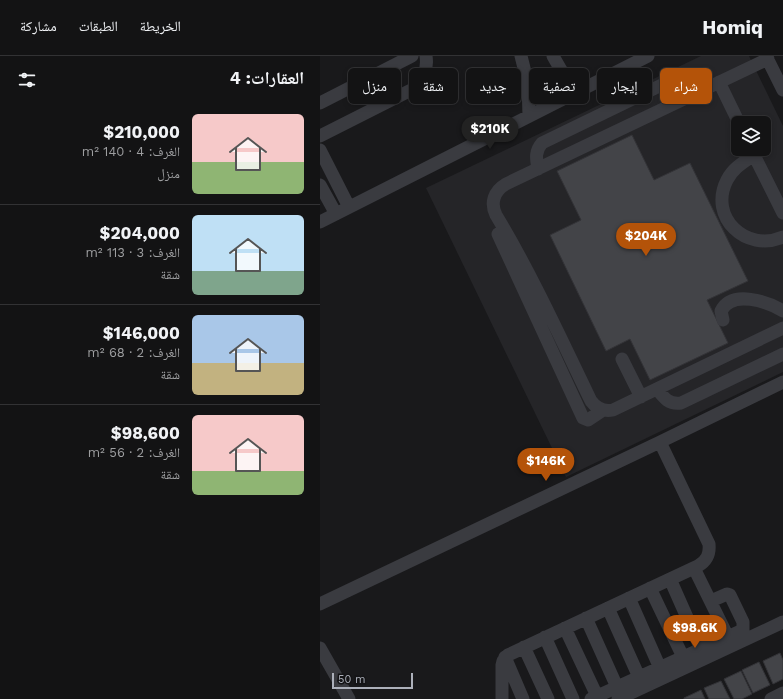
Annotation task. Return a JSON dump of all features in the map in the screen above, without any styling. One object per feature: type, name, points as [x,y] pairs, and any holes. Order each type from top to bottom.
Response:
[{"type":"street","points":[[320,103],[412,56]]},
{"type":"street","points":[[320,136],[415,88],[426,73],[426,56]]},
{"type":"street","points":[[521,56],[528,84],[529,116]]},
{"type":"street","points":[[553,56],[560,68]]},
{"type":"street","points":[[589,86],[648,56]]},
{"type":"street","points":[[712,85],[767,57],[783,90]]},
{"type":"street","points":[[719,82],[736,116]]},
{"type":"street","points":[[538,169],[536,156],[537,151],[542,144],[660,86]]},
{"type":"street","points":[[320,222],[553,104]]},
{"type":"street","points":[[535,300],[521,258],[496,215],[493,206],[496,193],[502,186],[673,104]]},
{"type":"street","points":[[320,150],[349,207]]},
{"type":"street","points":[[749,156],[736,168],[724,185],[722,199],[724,213],[731,226],[736,231],[748,238],[762,242],[769,242],[783,237]]},
{"type":"street","points":[[756,156],[778,192],[783,213]]},
{"type":"street","points":[[320,184],[336,214]]},
{"type":"street","points":[[485,206],[591,401],[594,406],[603,410],[613,410],[783,328]]},
{"type":"street","points":[[723,320],[721,314],[724,306],[735,300],[741,299],[761,301],[783,311]]},
{"type":"street","points":[[657,389],[665,400],[678,404],[783,354]]},
{"type":"street","points":[[722,358],[733,378]]},
{"type":"street","points":[[622,359],[641,397]]},
{"type":"street","points":[[320,604],[783,382]]},
{"type":"street","points":[[502,699],[502,665],[505,658],[511,653],[694,568],[702,564],[708,557],[708,544],[660,442]]},
{"type":"street","points":[[694,568],[728,637]]},
{"type":"street","points":[[670,579],[701,649]]},
{"type":"street","points":[[650,588],[683,658]]},
{"type":"street","points":[[618,693],[639,677],[743,630],[744,625],[732,596],[726,594],[711,601]]},
{"type":"street","points":[[629,598],[660,668]]},
{"type":"street","points":[[608,608],[639,677]]},
{"type":"street","points":[[586,618],[618,693]]},
{"type":"street","points":[[565,628],[594,698],[618,693],[783,622]]},
{"type":"street","points":[[545,637],[573,699]]},
{"type":"street","points":[[524,647],[548,699]]},
{"type":"street","points":[[320,648],[349,699]]},
{"type":"street","points":[[505,658],[523,699]]},
{"type":"street","points":[[771,699],[783,694]]},
{"type":"shaded area","points":[[701,56],[749,56],[783,126],[783,372],[566,477],[426,188],[601,104],[652,104],[652,80],[660,76],[660,104],[712,104],[712,68],[676,68]]},
{"type":"building","points":[[632,135],[654,180],[690,163],[748,281],[707,300],[728,343],[650,380],[630,339],[606,351],[550,235],[581,220],[557,171]]},
{"type":"building","points":[[780,653],[783,660],[783,679],[773,684],[763,661]]},
{"type":"building","points":[[759,662],[770,685],[753,693],[742,670]]},
{"type":"building","points":[[741,671],[752,694],[742,699],[734,699],[724,679]]},
{"type":"building","points":[[721,681],[730,699],[709,699],[704,688]]},
{"type":"building","points":[[701,690],[705,699],[684,699],[684,698]]}]
